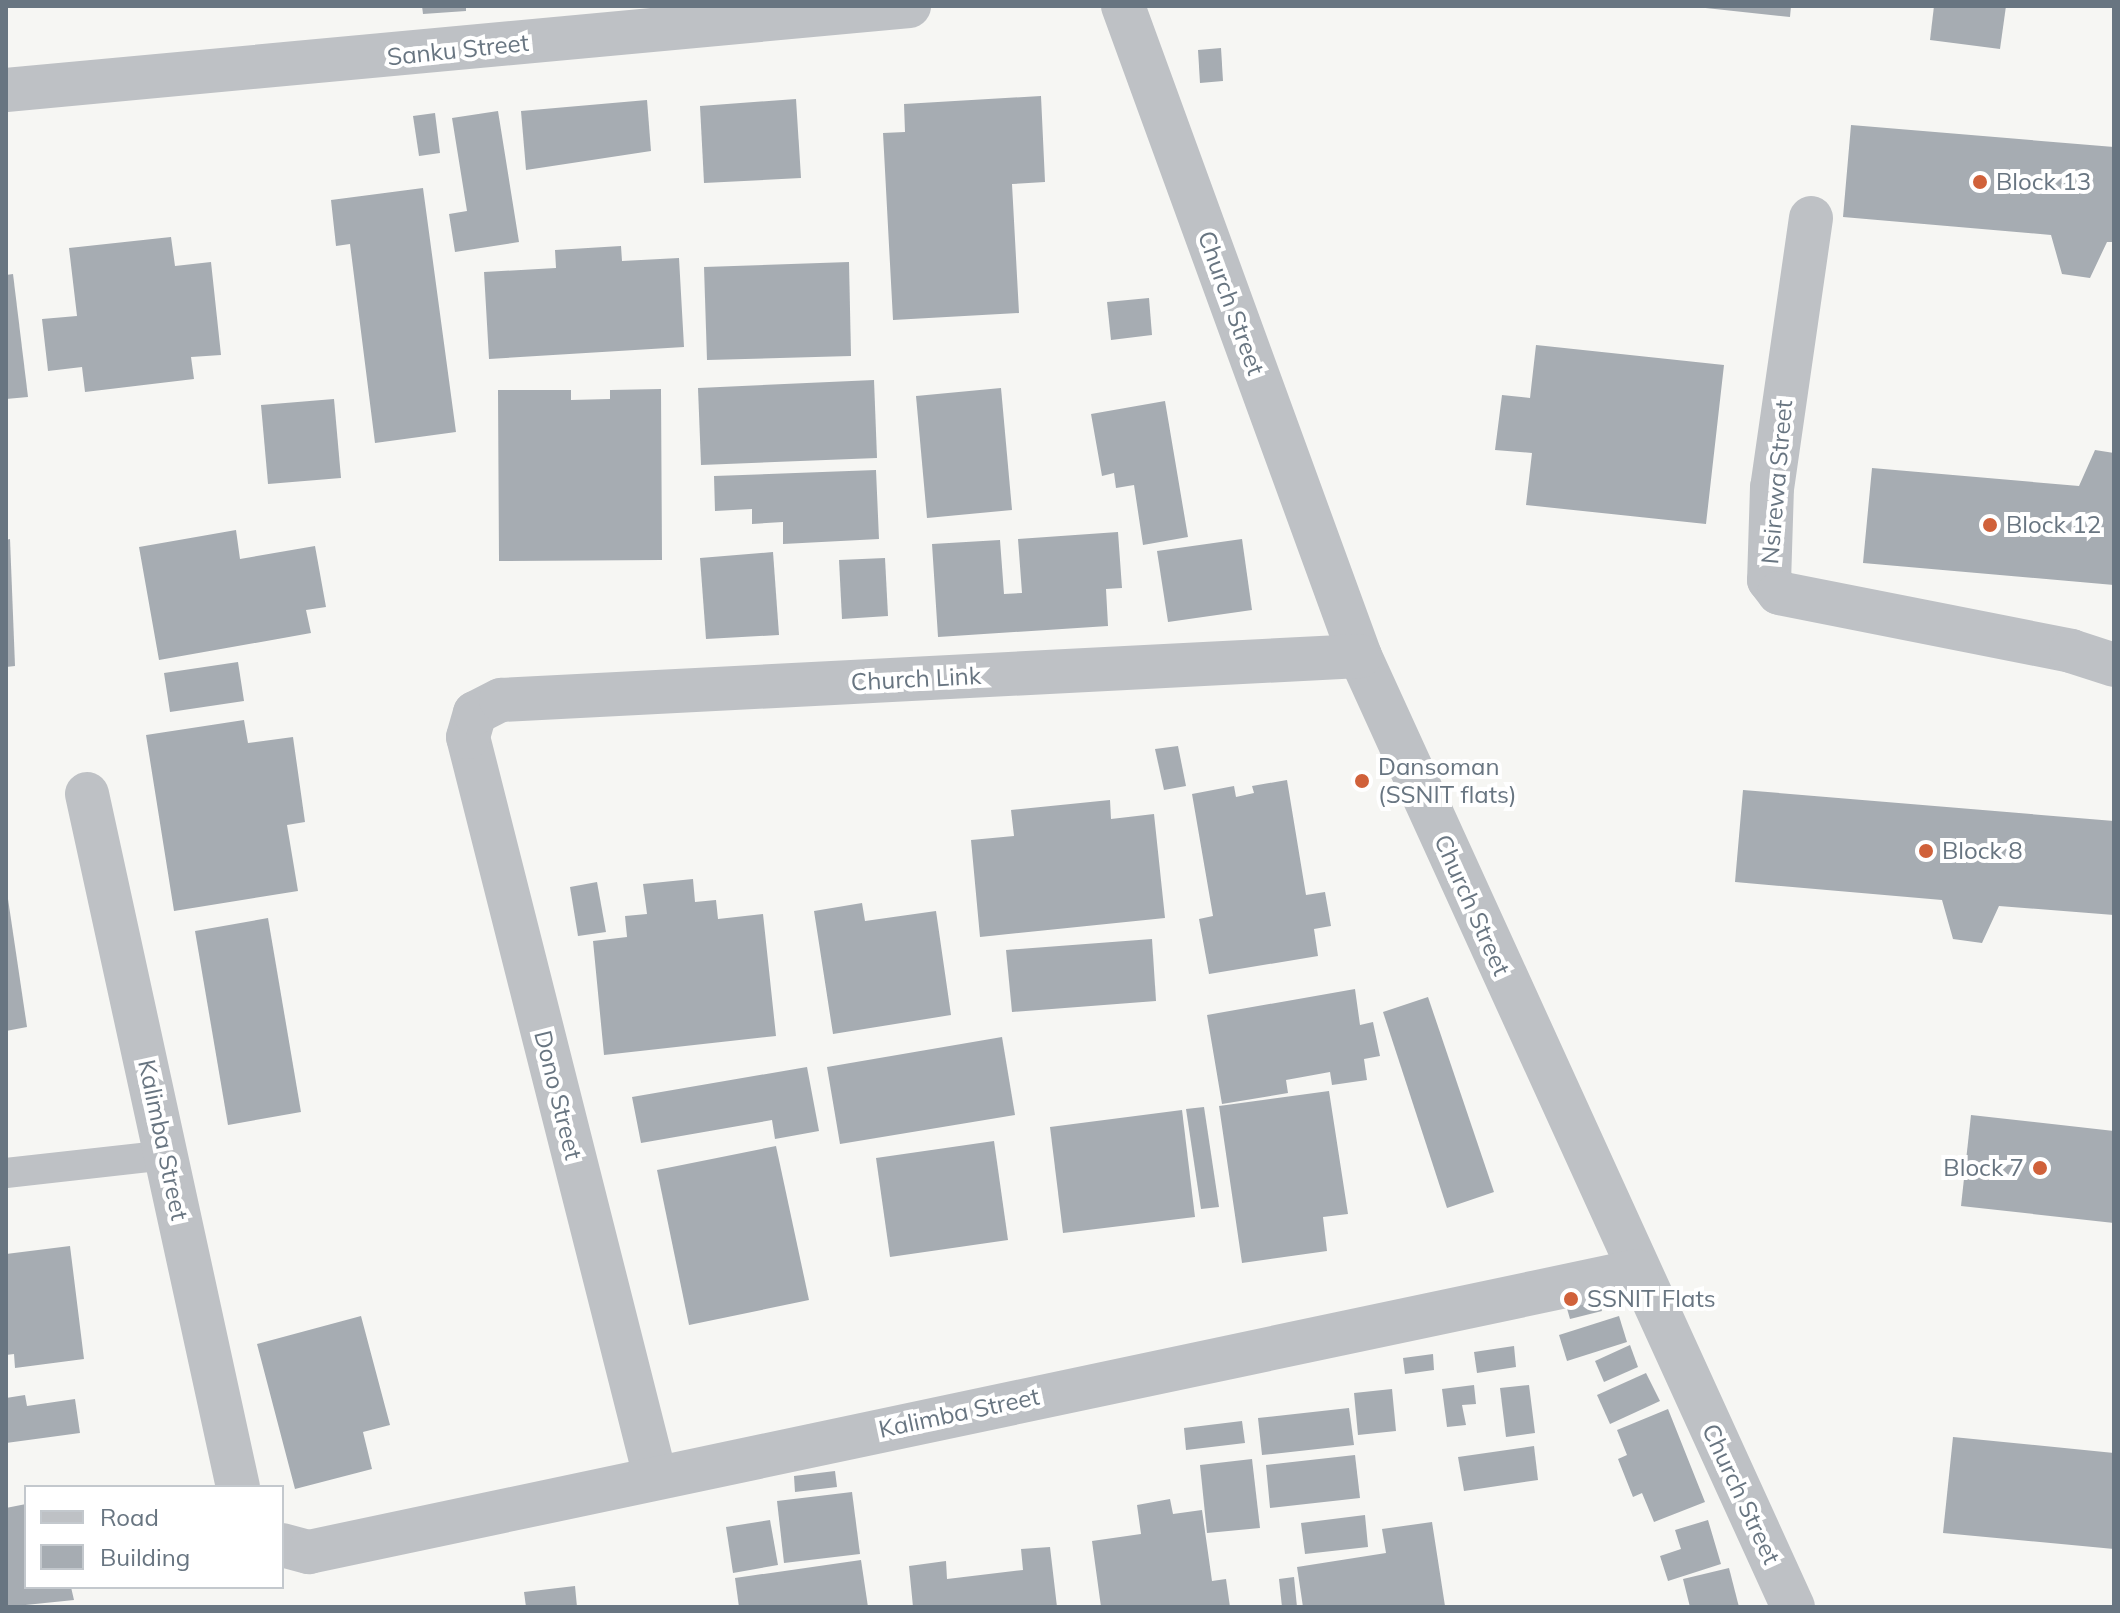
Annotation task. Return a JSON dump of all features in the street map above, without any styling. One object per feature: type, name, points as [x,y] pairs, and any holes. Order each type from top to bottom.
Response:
[{"type":"street","name":"Sanku Street","points":[[6,90],[909,6]]},
{"type":"street","name":"Church Street","points":[[1123,6],[1360,656],[1637,1271],[1793,1607]]},
{"type":"street","name":"Nsirewa Street","points":[[1811,218],[1772,487],[1769,580],[1779,593],[2071,651],[2114,665]]},
{"type":"street","name":"Church Link","points":[[475,713],[501,700],[1360,656]]},
{"type":"street","name":"Dono Street","points":[[475,713],[468,737],[655,1476]]},
{"type":"street","name":"Kalimba Street","points":[[87,794],[238,1485]]},
{"type":"street","name":"Kalimba Street","points":[[284,1546],[309,1552],[655,1476],[1637,1271]]},
{"type":"lane","points":[[6,1173],[166,1155]]},
{"type":"building","points":[[422,6],[466,6],[466,11],[423,14]]},
{"type":"building","points":[[1687,6],[1791,6],[1790,17]]},
{"type":"building","points":[[1934,6],[2006,6],[2000,49],[1930,40]]},
{"type":"building","points":[[1221,48],[1223,81],[1200,83],[1198,50]]},
{"type":"building","points":[[1041,96],[1045,182],[1012,184],[1019,313],[893,320],[883,133],[905,132],[904,104]]},
{"type":"building","points":[[796,99],[801,178],[704,183],[700,106]]},
{"type":"building","points":[[647,100],[651,151],[526,170],[521,111]]},
{"type":"building","points":[[498,111],[519,242],[455,252],[449,214],[467,211],[452,118]]},
{"type":"building","points":[[435,113],[440,153],[419,156],[413,116]]},
{"type":"building","name":"Block 13","points":[[1851,125],[2114,147],[2114,242],[2107,242],[2090,278],[2062,274],[2051,235],[1843,217]]},
{"type":"building","points":[[423,188],[456,432],[375,443],[350,244],[336,246],[331,200]]},
{"type":"building","points":[[171,237],[175,266],[211,262],[221,355],[191,357],[194,379],[85,392],[82,367],[48,371],[42,319],[77,316],[69,248]]},
{"type":"building","points":[[621,246],[622,261],[679,258],[684,347],[489,359],[484,272],[556,268],[555,250]]},
{"type":"building","points":[[849,262],[851,356],[707,360],[704,267]]},
{"type":"building","points":[[13,274],[28,397],[6,399],[6,275]]},
{"type":"building","points":[[1149,298],[1152,335],[1111,340],[1107,302]]},
{"type":"building","points":[[1536,345],[1724,365],[1706,524],[1526,505],[1532,453],[1495,450],[1502,395],[1530,398]]},
{"type":"building","points":[[874,380],[877,458],[701,465],[698,388]]},
{"type":"building","points":[[1001,388],[1012,510],[927,518],[916,396]]},
{"type":"building","points":[[661,389],[662,560],[499,561],[498,390],[571,390],[571,400],[610,399],[610,390]]},
{"type":"building","points":[[334,399],[341,478],[268,484],[261,405]]},
{"type":"building","points":[[1165,401],[1188,537],[1143,545],[1134,485],[1116,488],[1114,473],[1102,476],[1091,414]]},
{"type":"building","name":"Block 12","points":[[2095,450],[2114,453],[2114,585],[1863,563],[1872,468],[2079,486]]},
{"type":"building","points":[[876,470],[879,539],[783,544],[783,522],[752,524],[752,509],[715,511],[714,476]]},
{"type":"building","points":[[236,530],[240,559],[315,546],[326,607],[306,610],[311,633],[159,660],[139,547]]},
{"type":"building","points":[[1118,532],[1122,588],[1106,589],[1108,626],[938,637],[932,544],[1000,540],[1004,594],[1022,593],[1018,539]]},
{"type":"building","points":[[10,539],[15,666],[6,667],[6,540]]},
{"type":"building","points":[[1242,539],[1252,610],[1168,622],[1157,551]]},
{"type":"building","points":[[773,552],[779,635],[706,639],[700,558]]},
{"type":"building","points":[[885,558],[888,616],[842,619],[839,560]]},
{"type":"building","points":[[238,662],[244,701],[170,712],[164,673]]},
{"type":"building","points":[[244,720],[248,743],[293,737],[305,822],[287,825],[298,891],[174,911],[146,735]]},
{"type":"building","points":[[1178,746],[1186,786],[1164,790],[1155,749]]},
{"type":"building","points":[[1287,780],[1306,895],[1325,892],[1331,926],[1314,929],[1318,956],[1209,974],[1199,919],[1213,916],[1192,794],[1234,786],[1236,797],[1254,793],[1252,786]]},
{"type":"building","name":"Block 8","points":[[1743,790],[2114,821],[2114,915],[1999,906],[1982,943],[1953,939],[1942,900],[1735,882]]},
{"type":"building","points":[[1110,800],[1111,819],[1154,814],[1165,918],[980,937],[971,840],[1014,836],[1011,810]]},
{"type":"building","points":[[693,879],[695,902],[716,900],[718,919],[763,914],[776,1036],[604,1055],[593,941],[627,937],[625,916],[647,914],[643,884]]},
{"type":"building","points":[[597,882],[606,932],[578,936],[570,887]]},
{"type":"building","points":[[6,900],[27,1027],[6,1031]]},
{"type":"building","points":[[862,903],[865,921],[936,911],[951,1015],[833,1034],[814,911]]},
{"type":"building","points":[[268,918],[301,1112],[228,1125],[195,931]]},
{"type":"building","points":[[1152,939],[1156,1001],[1012,1012],[1006,950]]},
{"type":"building","points":[[1355,989],[1360,1025],[1373,1022],[1380,1056],[1364,1059],[1367,1080],[1332,1085],[1330,1072],[1286,1080],[1288,1093],[1222,1104],[1207,1015]]},
{"type":"building","points":[[1428,997],[1494,1192],[1447,1208],[1383,1012]]},
{"type":"building","points":[[1002,1037],[1015,1115],[840,1144],[827,1067]]},
{"type":"building","points":[[807,1067],[819,1131],[775,1139],[772,1120],[641,1143],[632,1097]]},
{"type":"building","points":[[1329,1091],[1348,1214],[1323,1217],[1327,1251],[1242,1263],[1219,1106]]},
{"type":"building","points":[[1204,1107],[1219,1207],[1201,1209],[1186,1109]]},
{"type":"building","points":[[1182,1110],[1195,1217],[1063,1233],[1050,1127]]},
{"type":"building","name":"Block 7","points":[[1971,1115],[2114,1131],[2114,1223],[1961,1206]]},
{"type":"building","points":[[994,1141],[1008,1240],[890,1257],[876,1158]]},
{"type":"building","points":[[776,1146],[809,1300],[689,1325],[657,1170]]},
{"type":"building","points":[[70,1246],[84,1359],[15,1368],[14,1354],[6,1355],[6,1254]]},
{"type":"building","points":[[1596,1290],[1602,1311],[1570,1319],[1564,1298]]},
{"type":"building","points":[[361,1316],[390,1425],[363,1432],[372,1469],[295,1489],[257,1344]]},
{"type":"building","points":[[1619,1316],[1627,1342],[1567,1361],[1559,1335]]},
{"type":"building","points":[[1630,1345],[1638,1367],[1604,1382],[1595,1361]]},
{"type":"building","points":[[1514,1346],[1516,1367],[1477,1373],[1474,1352]]},
{"type":"building","points":[[1433,1354],[1434,1370],[1405,1374],[1403,1358]]},
{"type":"building","points":[[1646,1373],[1660,1401],[1610,1424],[1597,1395]]},
{"type":"building","points":[[1474,1385],[1476,1404],[1462,1405],[1466,1425],[1447,1427],[1442,1389]]},
{"type":"building","points":[[1529,1385],[1535,1433],[1506,1437],[1500,1388]]},
{"type":"building","points":[[1392,1389],[1396,1431],[1358,1435],[1354,1393]]},
{"type":"building","points":[[25,1395],[27,1406],[75,1399],[80,1433],[6,1443],[6,1398]]},
{"type":"building","points":[[1349,1408],[1354,1445],[1262,1455],[1258,1418]]},
{"type":"building","points":[[1668,1409],[1705,1502],[1654,1522],[1642,1493],[1633,1497],[1618,1459],[1627,1455],[1617,1430]]},
{"type":"building","points":[[1242,1421],[1245,1443],[1186,1450],[1184,1428]]},
{"type":"building","points":[[1953,1437],[2114,1453],[2114,1549],[1943,1533]]},
{"type":"building","points":[[1534,1446],[1538,1480],[1464,1491],[1458,1457]]},
{"type":"building","points":[[1355,1455],[1360,1498],[1270,1508],[1266,1465]]},
{"type":"building","points":[[1252,1459],[1260,1528],[1207,1533],[1200,1465]]},
{"type":"building","points":[[835,1471],[837,1487],[795,1492],[794,1476]]},
{"type":"building","points":[[852,1492],[860,1554],[784,1563],[777,1501]]},
{"type":"building","points":[[1170,1499],[1173,1514],[1202,1510],[1212,1581],[1226,1579],[1230,1607],[1101,1607],[1092,1541],[1141,1534],[1137,1505]]},
{"type":"building","points":[[24,1504],[24,1589],[71,1589],[74,1600],[6,1607],[6,1508]]},
{"type":"building","points":[[1365,1515],[1368,1547],[1305,1554],[1301,1523]]},
{"type":"building","points":[[770,1520],[778,1565],[733,1573],[726,1527]]},
{"type":"building","points":[[1708,1520],[1721,1564],[1668,1581],[1660,1556],[1681,1549],[1675,1530]]},
{"type":"building","points":[[1432,1522],[1445,1606],[1303,1607],[1297,1567],[1386,1553],[1382,1529]]},
{"type":"building","points":[[1050,1547],[1057,1607],[913,1607],[909,1566],[946,1561],[947,1579],[1023,1570],[1021,1549]]},
{"type":"building","points":[[861,1560],[868,1607],[739,1607],[735,1578]]},
{"type":"building","points":[[1729,1568],[1739,1607],[1690,1607],[1683,1579]]},
{"type":"building","points":[[1294,1577],[1297,1607],[1282,1607],[1279,1579]]},
{"type":"building","points":[[575,1586],[577,1607],[526,1607],[524,1592]]},
{"type":"place","name":"Block 13","points":[[1980,182]]},
{"type":"place","name":"Block 12","points":[[1990,525]]},
{"type":"place","name":"Dansoman (SSNIT flats)","points":[[1362,781]]},
{"type":"place","name":"Block 8","points":[[1926,851]]},
{"type":"place","name":"Block 7","points":[[2040,1168]]},
{"type":"place","name":"SSNIT Flats","points":[[1571,1299]]}]
